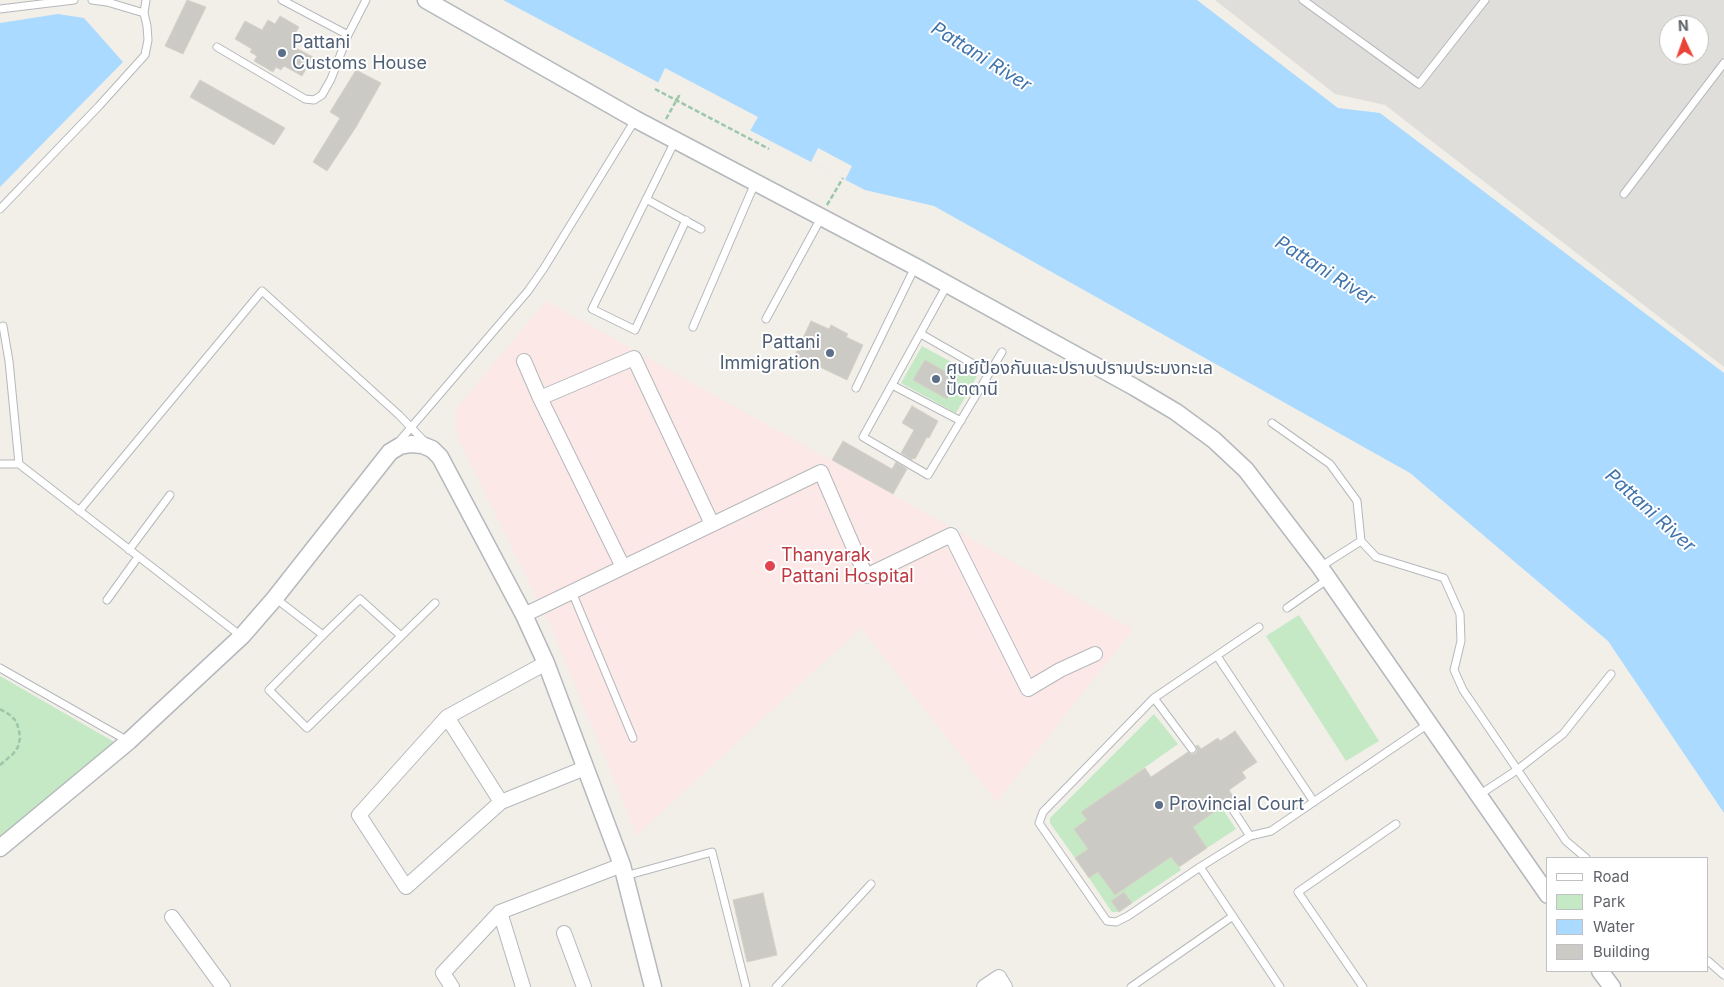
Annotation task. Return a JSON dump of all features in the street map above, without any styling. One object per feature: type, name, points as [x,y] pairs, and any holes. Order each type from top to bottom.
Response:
[{"type":"street","points":[[426,0],[675,141],[916,267],[1134,387],[1176,412],[1214,440],[1246,470],[1324,573],[1546,892]]},
{"type":"street","points":[[540,398],[634,358],[712,524]]},
{"type":"street","points":[[524,361],[540,398],[623,567]]},
{"type":"street","points":[[0,848],[128,741],[242,636],[275,598],[390,452],[400,446],[422,445],[432,449],[440,457],[524,615],[546,663],[623,871],[653,987]]},
{"type":"street","points":[[524,615],[822,472],[866,576],[951,535],[1028,689],[1060,670],[1095,654]]},
{"type":"street","points":[[546,663],[446,717],[359,815],[406,887],[501,802],[585,768]]},
{"type":"street","points":[[446,717],[501,802]]},
{"type":"street","points":[[452,987],[443,973],[500,912],[623,871]]},
{"type":"street","points":[[500,912],[523,987]]},
{"type":"street","points":[[172,916],[223,987]]},
{"type":"street","points":[[564,934],[584,987]]},
{"type":"street","points":[[1601,972],[1612,987]]},
{"type":"street","points":[[984,987],[999,977],[1005,987]]},
{"type":"lane","points":[[0,9],[74,0]]},
{"type":"lane","points":[[92,0],[144,13]]},
{"type":"lane","points":[[0,209],[145,55],[148,40],[144,13],[146,0]]},
{"type":"lane","points":[[282,0],[348,35]]},
{"type":"lane","points":[[217,47],[306,99],[314,100],[322,95],[331,79],[348,35],[366,0]]},
{"type":"lane","points":[[1303,0],[1418,84],[1485,0]]},
{"type":"lane","points":[[1624,194],[1724,63]]},
{"type":"lane","points":[[390,452],[528,291],[635,119]]},
{"type":"lane","points":[[675,141],[592,309],[635,330],[686,220]]},
{"type":"lane","points":[[693,326],[755,183]]},
{"type":"lane","points":[[646,199],[701,229]]},
{"type":"lane","points":[[766,319],[821,218]]},
{"type":"lane","points":[[856,388],[916,267]]},
{"type":"lane","points":[[948,285],[863,437],[928,475],[1002,352]]},
{"type":"lane","points":[[79,511],[262,291],[399,415],[432,449]]},
{"type":"lane","points":[[3,326],[9,361],[19,464]]},
{"type":"lane","points":[[921,334],[989,373]]},
{"type":"lane","points":[[892,385],[961,421]]},
{"type":"lane","points":[[1272,423],[1330,464],[1357,501],[1360,541],[1376,557],[1444,578],[1460,614],[1461,641],[1454,670],[1463,690],[1566,841],[1585,857]]},
{"type":"lane","points":[[0,464],[19,464],[242,636]]},
{"type":"lane","points":[[129,550],[170,494]]},
{"type":"lane","points":[[1287,608],[1360,541]]},
{"type":"lane","points":[[106,600],[138,557]]},
{"type":"lane","points":[[572,592],[633,738]]},
{"type":"lane","points":[[275,598],[323,635]]},
{"type":"lane","points":[[401,636],[360,599],[269,690],[307,728],[435,603]]},
{"type":"lane","points":[[1259,627],[1154,698],[1043,812],[1039,824],[1107,920],[1116,922],[1128,916],[1250,836],[1272,831],[1429,724]]},
{"type":"lane","points":[[1216,656],[1314,802]]},
{"type":"lane","points":[[0,668],[128,741]]},
{"type":"lane","points":[[1478,796],[1517,770],[1563,734],[1611,674]]},
{"type":"lane","points":[[1154,698],[1192,749]]},
{"type":"lane","points":[[1228,802],[1250,836]]},
{"type":"lane","points":[[1363,987],[1298,892],[1396,824]]},
{"type":"lane","points":[[623,871],[712,852],[746,987]]},
{"type":"lane","points":[[1200,867],[1280,987]]},
{"type":"lane","points":[[776,987],[871,884]]},
{"type":"lane","points":[[1131,987],[1233,916]]},
{"type":"lane","points":[[1709,962],[1724,975]]},
{"type":"path","points":[[655,89],[768,148]]},
{"type":"path","points":[[659,132],[680,94]]},
{"type":"path","points":[[821,218],[842,178]]},
{"type":"path","points":[[0,709],[10,715],[16,722],[20,738],[18,747],[13,754],[0,765]]},
{"type":"shaded area","points":[[1215,0],[1724,0],[1724,367],[1385,105],[1335,94]]},
{"type":"shaded area","name":"Thanyarak Pattani Hospital","points":[[546,301],[1133,629],[997,802],[861,628],[637,835],[550,625],[457,436],[455,410]]},
{"type":"green space","points":[[922,346],[977,376],[956,413],[901,383]]},
{"type":"green space","points":[[1299,615],[1379,741],[1346,761],[1266,636]]},
{"type":"green space","points":[[0,676],[116,743],[0,839]]},
{"type":"green space","points":[[1154,714],[1178,744],[1082,812],[1087,820],[1088,849],[1075,858],[1050,823],[1050,818]]},
{"type":"green space","points":[[1221,807],[1236,829],[1207,848],[1193,827]]},
{"type":"green space","points":[[1171,857],[1181,870],[1132,903],[1124,892],[1111,901],[1119,912],[1112,912],[1089,878],[1098,872],[1130,871],[1137,880]]},
{"type":"water","name":"Pattani River","points":[[503,0],[1197,0],[1338,108],[1380,113],[1724,373],[1724,813],[1608,641],[1410,473],[934,206],[865,190]]},
{"type":"water","points":[[58,14],[84,18],[123,62],[0,187],[0,23]]},
{"type":"pier","points":[[665,68],[758,117],[750,131],[658,83]]},
{"type":"pier","points":[[818,148],[852,166],[845,180],[811,162]]},
{"type":"building","points":[[187,0],[206,7],[183,54],[165,46]]},
{"type":"building","points":[[280,16],[299,27],[294,35],[300,39],[294,47],[313,57],[302,76],[284,66],[281,70],[276,67],[273,72],[254,61],[257,56],[250,52],[252,49],[235,39],[245,21],[262,30],[268,20],[275,24]]},
{"type":"building","points":[[356,70],[381,83],[356,127],[327,171],[313,162],[340,118],[330,112]]},
{"type":"building","points":[[200,80],[285,128],[274,145],[190,97]]},
{"type":"building","points":[[811,321],[829,329],[831,325],[848,334],[846,337],[863,345],[847,380],[795,355]]},
{"type":"building","name":"ศูนย์ป้องกันและปราบปรามประมงทะเล ปัตตานี","points":[[925,360],[958,379],[947,399],[913,380]]},
{"type":"building","points":[[912,406],[938,421],[915,459],[913,458],[912,460],[901,453],[914,430],[902,423]]},
{"type":"building","points":[[843,441],[892,469],[896,462],[907,469],[893,494],[832,460]]},
{"type":"building","name":"Provincial Court","points":[[1235,731],[1257,762],[1242,772],[1246,778],[1229,790],[1234,798],[1225,798],[1224,805],[1193,827],[1207,848],[1179,867],[1171,857],[1115,895],[1098,872],[1089,878],[1075,858],[1088,849],[1074,829],[1087,820],[1081,812],[1145,768],[1151,777],[1188,752],[1195,754],[1197,751],[1196,746],[1198,745],[1201,749],[1218,738],[1220,741]]},
{"type":"building","points":[[1124,892],[1132,903],[1119,912],[1111,901]]},
{"type":"building","points":[[763,893],[777,955],[747,962],[733,900]]},
{"type":"place","name":"Pattani Customs House","points":[[282,53]]},
{"type":"place","name":"Pattani Immigration","points":[[830,353]]},
{"type":"place","name":"ศูนย์ป้องกันและปราบปรามประมงทะเล ปัตตานี","points":[[936,379]]},
{"type":"place","name":"Thanyarak Pattani Hospital","points":[[770,566]]},
{"type":"place","name":"Provincial Court","points":[[1159,805]]}]
